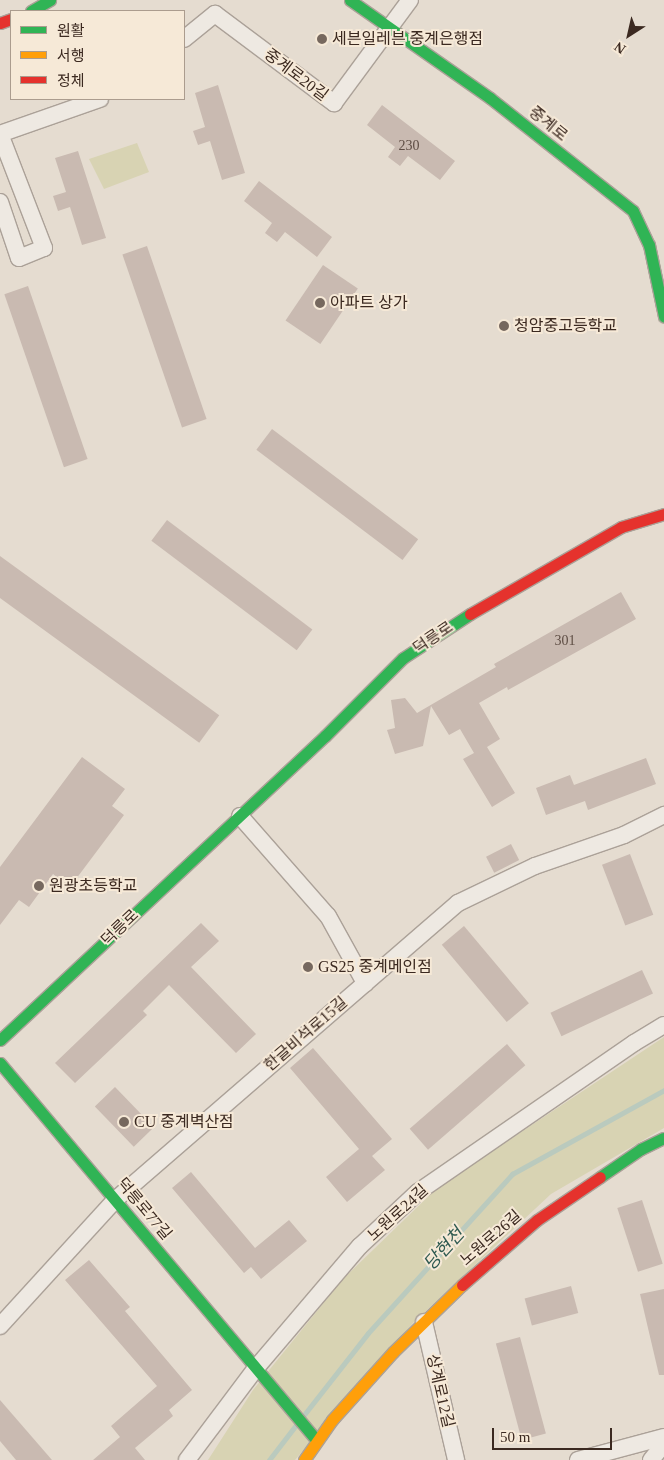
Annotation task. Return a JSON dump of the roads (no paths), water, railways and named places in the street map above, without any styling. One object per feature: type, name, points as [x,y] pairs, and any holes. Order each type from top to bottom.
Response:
[{"type":"main road","points":[[33,10],[50,0]]},
{"type":"main road","name":"중계로","points":[[350,0],[490,98],[634,211],[649,245],[664,316]]},
{"type":"main road","name":"덕릉로","points":[[0,1040],[240,816],[411,652],[450,625],[621,527],[664,514]]},
{"type":"main road","name":"덕릉로77길","points":[[0,1064],[315,1439]]},
{"type":"main road","name":"노원로26길","points":[[304,1460],[315,1439],[393,1352],[474,1273],[537,1220],[641,1149],[664,1138]]},
{"type":"street","points":[[390,28],[410,0]]},
{"type":"street","name":"중계로20길","points":[[185,38],[215,14],[334,103],[390,28]]},
{"type":"street","points":[[0,202],[19,258],[44,248],[0,134],[97,100]]},
{"type":"street","name":"한글비석로15길","points":[[0,1326],[115,1200],[458,903],[535,866],[624,835],[664,815]]},
{"type":"street","points":[[240,816],[328,916],[365,983]]},
{"type":"street","name":"노원로24길","points":[[187,1460],[360,1246],[418,1192],[634,1043],[664,1026]]},
{"type":"street","name":"상계로12길","points":[[424,1322],[456,1460]]},
{"type":"street","points":[[578,1460],[664,1437]]},
{"type":"street","points":[[651,1460],[664,1444]]},
{"type":"waterway","name":"당현천","points":[[303,1416],[368,1333],[512,1174],[664,1090]]},
{"type":"waterway","name":"당현천","points":[[269,1460],[296,1425]]},
{"type":"place","name":"세븐일레븐 중계은행점","points":[[322,39]]},
{"type":"place","name":"아파트 상가","points":[[320,303]]},
{"type":"place","name":"청암중고등학교","points":[[504,326]]},
{"type":"place","name":"원광초등학교","points":[[39,886]]},
{"type":"place","name":"GS25 중계메인점","points":[[308,967]]},
{"type":"place","name":"CU 중계벽산점","points":[[124,1122]]}]
